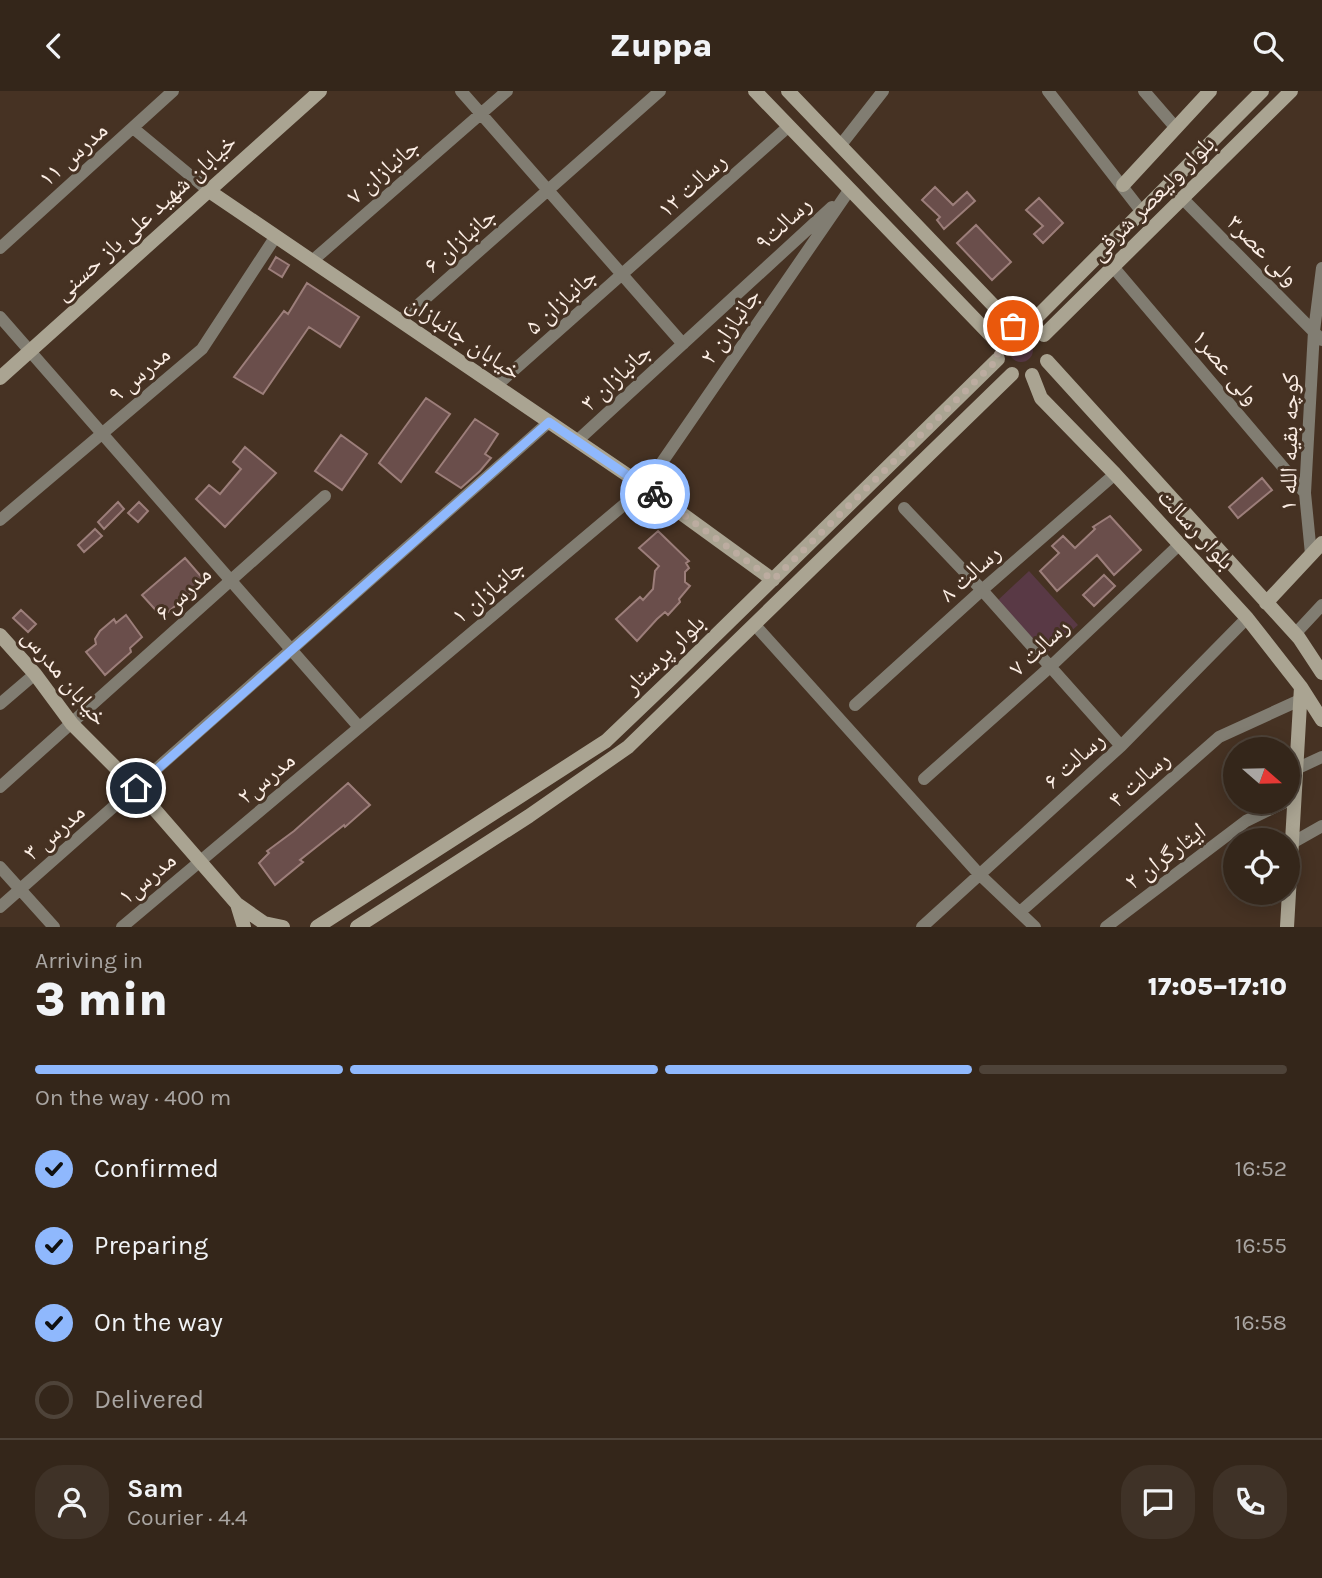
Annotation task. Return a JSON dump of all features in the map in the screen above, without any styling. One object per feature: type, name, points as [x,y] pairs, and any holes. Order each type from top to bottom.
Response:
[{"type":"main road","name":"خیابان شهید علی باز حسنی","points":[[0,378],[320,91]]},
{"type":"main road","points":[[755,91],[998,343]]},
{"type":"main road","points":[[788,91],[1013,326]]},
{"type":"main road","points":[[1122,185],[1210,91]]},
{"type":"main road","name":"بلوار ولیعصر شرقی","points":[[1030,324],[1262,91]]},
{"type":"main road","name":"بلوار ولیعصر شرقی","points":[[1044,335],[1291,91]]},
{"type":"main road","name":"خیابان جانبازان","points":[[209,191],[645,487],[773,580]]},
{"type":"main road","points":[[1030,324],[1044,335],[1049,351],[1041,370],[1022,377],[1003,368],[998,359],[998,343],[1005,331],[1013,326],[1030,324]]},
{"type":"main road","name":"بلوار پرستار","points":[[317,927],[606,741],[998,359]]},
{"type":"main road","name":"بلوار رسالت","points":[[1046,361],[1295,634],[1322,673]]},
{"type":"main road","name":"بلوار پرستار","points":[[357,927],[528,816],[628,747],[1012,374]]},
{"type":"main road","name":"بلوار رسالت","points":[[1032,375],[1041,398],[1247,618],[1300,694],[1322,720]]},
{"type":"main road","points":[[1266,603],[1322,543]]},
{"type":"main road","name":"خیابان مدرس","points":[[0,635],[72,724],[136,788],[237,904]]},
{"type":"main road","points":[[704,648],[711,665]]},
{"type":"main road","points":[[1298,737],[1300,694]]},
{"type":"main road","points":[[237,904],[244,927]]},
{"type":"main road","points":[[237,904],[264,923],[283,927]]},
{"type":"main road","points":[[1287,927],[1288,905]]},
{"type":"street","name":"مدرس ۱۱","points":[[0,248],[173,91]]},
{"type":"street","points":[[461,91],[682,344]]},
{"type":"street","name":"جانبازان ۷","points":[[312,261],[507,91]]},
{"type":"street","name":"جانبازان ۶","points":[[400,321],[660,91]]},
{"type":"street","points":[[840,146],[883,91]]},
{"type":"street","points":[[1048,91],[1142,212]]},
{"type":"street","points":[[1144,91],[1176,128]]},
{"type":"street","name":"رسالت ۱۲","points":[[622,275],[789,126]]},
{"type":"street","name":"خیابان جانبازان","points":[[133,128],[209,191]]},
{"type":"street","name":"رسالت۹","points":[[682,344],[850,190]]},
{"type":"street","name":"جانبازان ۲","points":[[645,487],[850,190]]},
{"type":"street","name":"ولی عصر۳","points":[[1183,199],[1318,335]]},
{"type":"street","name":"مدرس ۹","points":[[0,520],[202,349],[276,236]]},
{"type":"street","name":"ولی عصر۱","points":[[1114,268],[1305,493]]},
{"type":"street","name":"کوچه بقیه الله ۱","points":[[1311,554],[1305,493],[1322,268]]},
{"type":"street","name":"جانبازان ۵","points":[[496,386],[622,275]]},
{"type":"street","points":[[0,317],[359,727]]},
{"type":"street","name":"جانبازان ۳","points":[[577,441],[682,344]]},
{"type":"street","name":"مدرس ۳","points":[[0,907],[549,422]]},
{"type":"street","name":"رسالت ۸","points":[[855,705],[1115,474]]},
{"type":"street","name":"جانبازان ۱","points":[[359,727],[645,487]]},
{"type":"street","name":"مدرس۶","points":[[0,787],[229,579],[325,496]]},
{"type":"street","points":[[904,508],[982,590],[1121,746]]},
{"type":"street","name":"رسالت ۷","points":[[924,779],[1050,667],[1180,544]]},
{"type":"street","points":[[1295,634],[1322,605]]},
{"type":"street","name":"رسالت ۶","points":[[922,927],[1121,746],[1247,618]]},
{"type":"street","points":[[754,624],[979,874],[1035,927]]},
{"type":"street","points":[[0,704],[34,674]]},
{"type":"street","name":"رسالت ۴","points":[[1020,912],[1219,737],[1300,694]]},
{"type":"street","name":"مدرس۲","points":[[199,861],[359,727]]},
{"type":"street","points":[[1300,767],[1322,757]]},
{"type":"street","name":"ایثارگران ۲","points":[[1106,927],[1246,821],[1261,814]]},
{"type":"street","points":[[1300,838],[1322,826]]},
{"type":"street","name":"مدرس۱","points":[[121,927],[199,861]]},
{"type":"street","points":[[0,867],[54,927]]},
{"type":"shaded area","points":[[1021,338],[1029,342],[1033,350],[1029,358],[1021,362],[1013,358],[1009,350],[1013,342]]},
{"type":"shaded area","points":[[1029,571],[1078,625],[1047,653],[997,601]]},
{"type":"building","points":[[935,187],[953,205],[967,192],[975,201],[944,229],[937,220],[940,217],[922,200]]},
{"type":"building","points":[[1039,198],[1063,223],[1043,243],[1034,234],[1043,226],[1026,210]]},
{"type":"building","points":[[976,225],[1011,262],[992,280],[957,243]]},
{"type":"building","points":[[276,257],[289,265],[282,277],[269,269]]},
{"type":"building","points":[[307,283],[359,317],[340,347],[309,327],[263,394],[234,377],[284,311],[288,314]]},
{"type":"building","points":[[426,398],[450,414],[401,482],[379,463]]},
{"type":"building","points":[[475,419],[498,434],[485,454],[491,458],[461,488],[436,472]]},
{"type":"building","points":[[341,435],[367,454],[342,490],[315,471]]},
{"type":"building","points":[[245,447],[276,473],[225,527],[196,499],[209,485],[220,494],[241,469],[233,462]]},
{"type":"building","points":[[1262,478],[1272,490],[1238,518],[1229,507]]},
{"type":"building","points":[[118,502],[124,509],[104,529],[98,522]]},
{"type":"building","points":[[139,502],[148,511],[138,522],[128,513]]},
{"type":"building","points":[[1110,516],[1141,550],[1114,575],[1097,555],[1057,591],[1040,571],[1059,553],[1052,546],[1063,536],[1075,548],[1095,529],[1093,527]]},
{"type":"building","points":[[95,529],[102,536],[84,552],[78,545]]},
{"type":"building","points":[[658,531],[689,561],[686,563],[689,568],[685,572],[685,582],[690,586],[668,615],[665,612],[637,641],[616,619],[640,597],[643,600],[653,589],[655,571],[659,566],[639,548]]},
{"type":"building","points":[[185,558],[205,581],[162,617],[142,595]]},
{"type":"building","points":[[1104,575],[1115,586],[1094,606],[1083,595]]},
{"type":"building","points":[[21,610],[36,624],[28,632],[13,618]]},
{"type":"building","points":[[126,615],[142,637],[130,648],[131,652],[105,675],[86,652],[96,644],[95,639],[100,631],[114,619],[116,623]]},
{"type":"building","points":[[348,783],[370,805],[300,860],[303,862],[275,885],[259,863],[269,853],[267,851]]},
{"type":"way so far","points":[[655,494],[773,580],[998,359],[999,339],[1013,326]]},
{"type":"route","points":[[136,788],[549,422],[655,494]]}]
